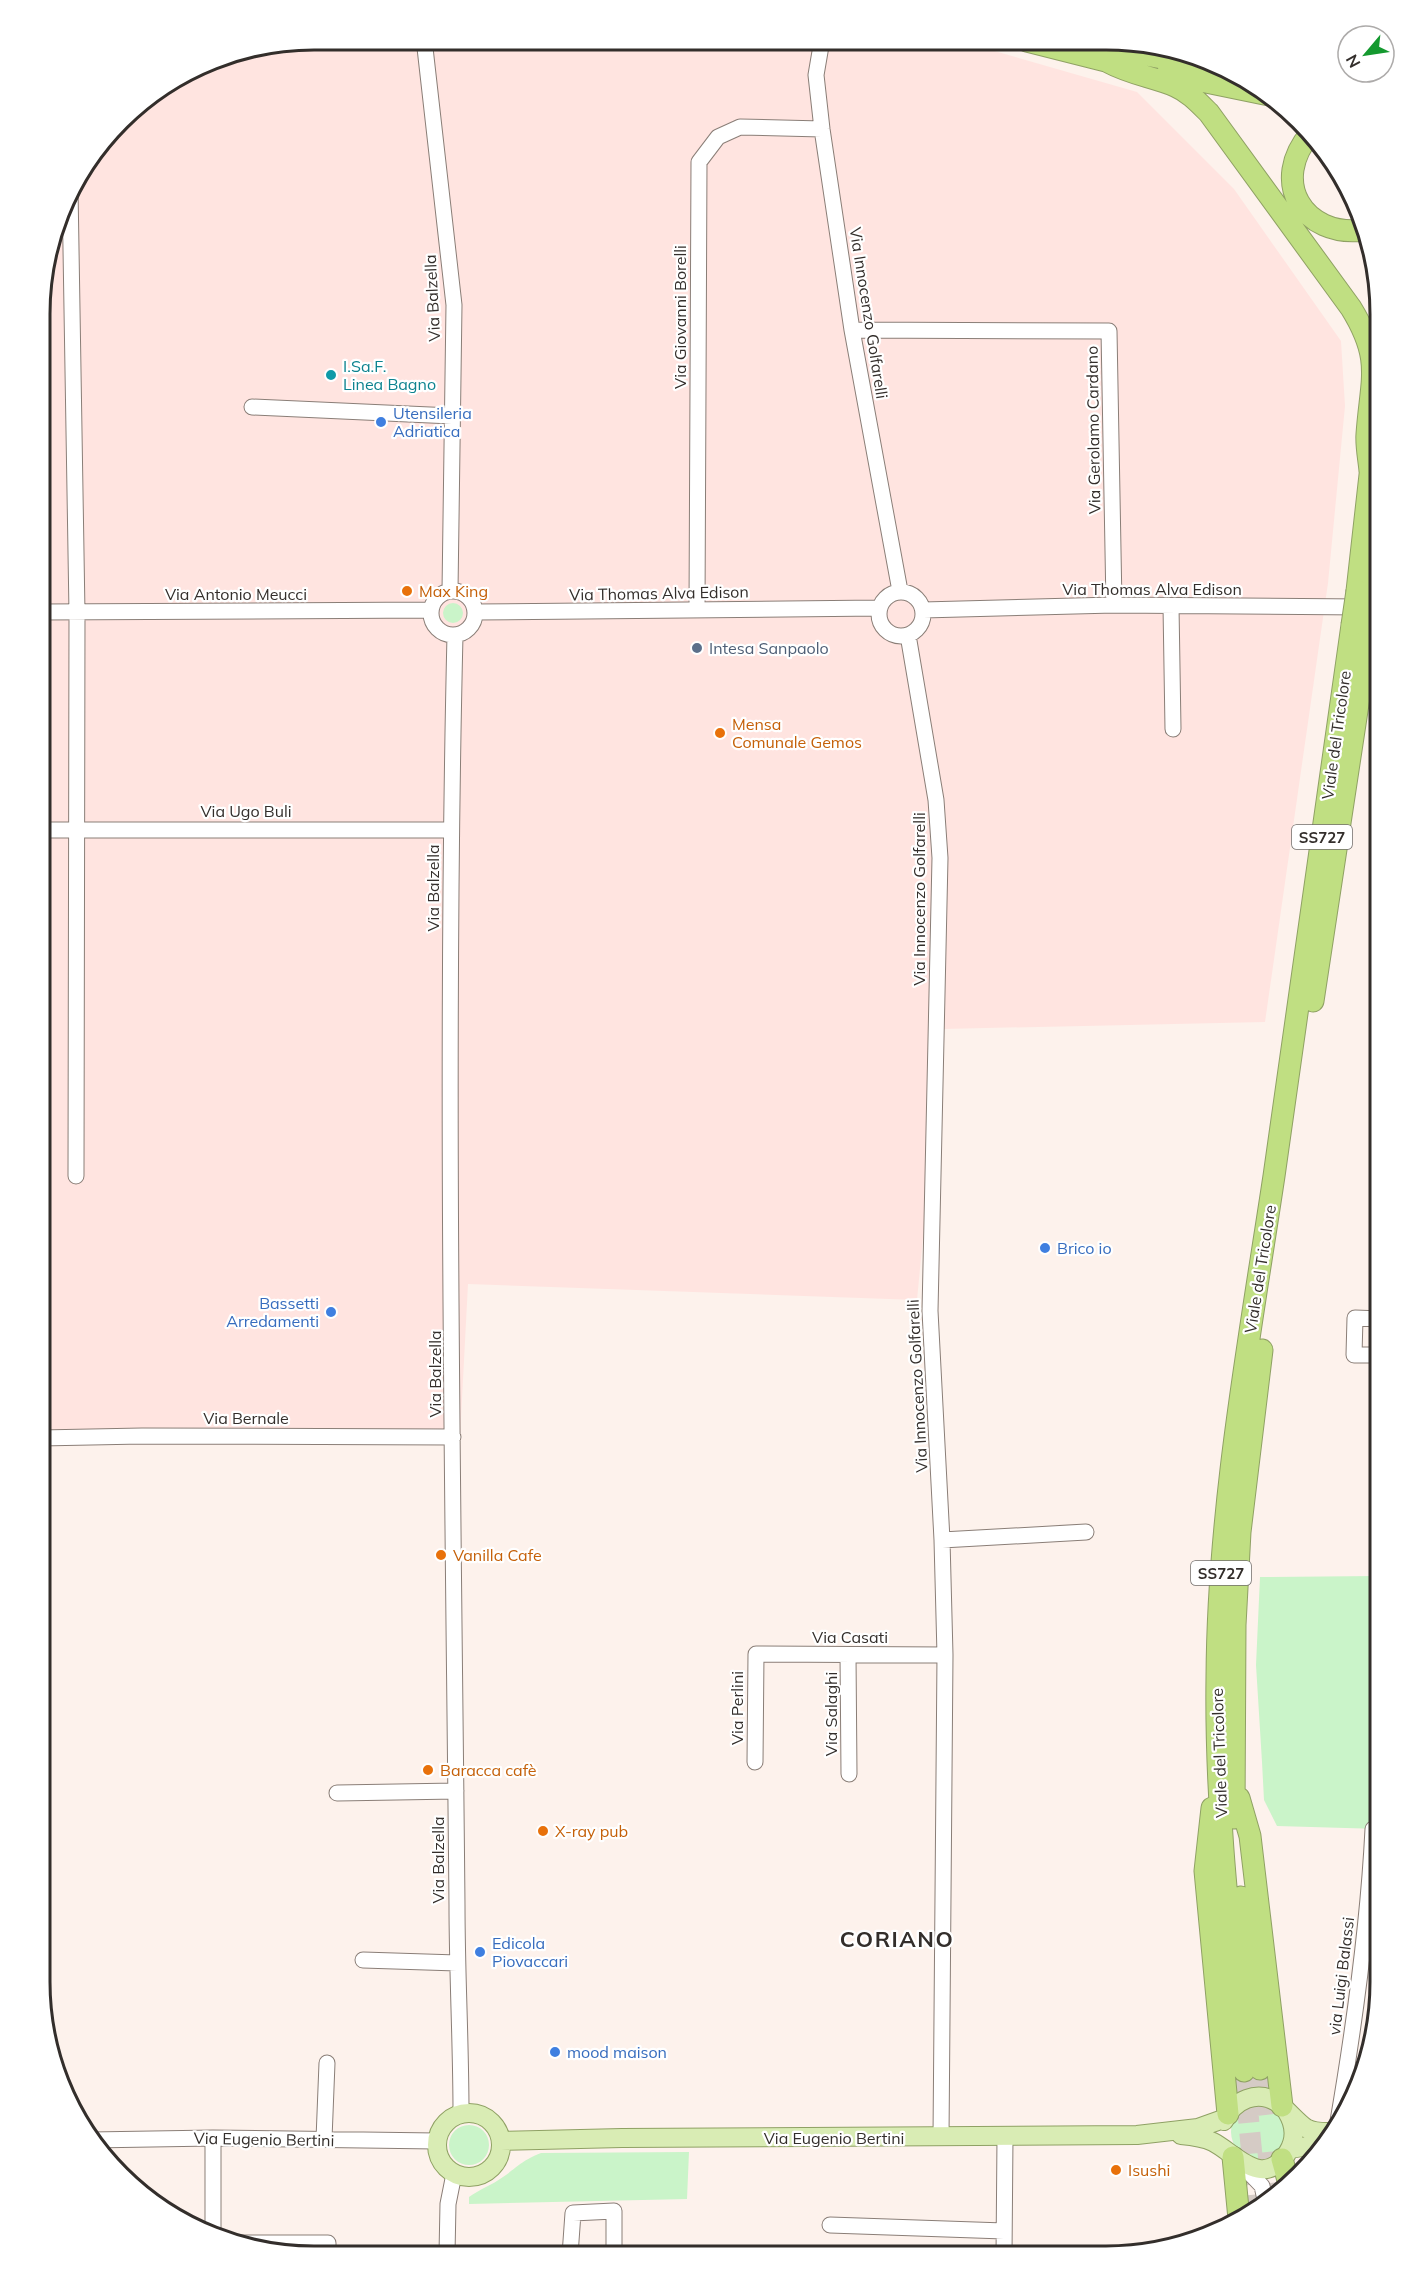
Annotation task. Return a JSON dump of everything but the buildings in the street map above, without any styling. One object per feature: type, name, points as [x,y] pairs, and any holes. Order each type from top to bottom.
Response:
[{"type":"highway","points":[[1062,50],[1108,62],[1247,91]]},
{"type":"highway","points":[[1131,51],[1184,62]]},
{"type":"highway","points":[[1108,62],[1127,73],[1174,86],[1187,93],[1209,113],[1351,308],[1367,337],[1370,349]]},
{"type":"highway","points":[[1305,140],[1298,148],[1292,166],[1292,185],[1299,203],[1311,218],[1327,228],[1346,232],[1357,231]]},
{"type":"highway","points":[[1370,406],[1367,436],[1370,471]]},
{"type":"highway","name":"Viale del Tricolore","points":[[1252,2070],[1216,1675],[1220,1584],[1232,1455],[1295,1080],[1361,625],[1370,599]]},
{"type":"highway","points":[[1226,1779],[1250,1836],[1285,2109]]},
{"type":"highway","points":[[1226,1779],[1205,1871],[1227,2116]]},
{"type":"highway","points":[[1286,2154],[1288,2173]]},
{"type":"highway","points":[[1233,2157],[1238,2210]]},
{"type":"main road","name":"Via Eugenio Bertini","points":[[501,2141],[622,2138],[1005,2137],[1167,2133],[1198,2128],[1227,2116],[1239,2103],[1253,2097],[1269,2098],[1315,2132],[1323,2132]]},
{"type":"main road","points":[[1285,2109],[1293,2126],[1286,2154]]},
{"type":"main road","points":[[461,2113],[483,2115],[498,2130],[501,2141],[501,2153],[488,2171],[477,2176],[454,2174],[440,2160],[436,2141],[444,2123],[461,2113]]},
{"type":"main road","points":[[1227,2116],[1223,2138],[1233,2157]]},
{"type":"main road","name":"Via Eugenio Bertini","points":[[1167,2133],[1197,2137],[1212,2142],[1233,2157],[1258,2168],[1273,2165],[1286,2154],[1312,2147]]},
{"type":"street","name":"Via Balzella","points":[[425,50],[454,305],[450,591]]},
{"type":"street","name":"Via Innocenzo Golfarelli","points":[[820,50],[816,75],[822,129],[852,330],[900,591]]},
{"type":"street","name":"Via Giovanni Borelli","points":[[697,610],[699,162],[718,137],[740,127],[822,129]]},
{"type":"street","points":[[70,212],[77,613],[76,1176]]},
{"type":"street","name":"Via Gerolamo Cardano","points":[[852,330],[1109,331],[1114,606]]},
{"type":"street","points":[[252,407],[452,416]]},
{"type":"street","points":[[450,591],[457,591],[470,599],[475,612],[467,630],[455,635],[437,628],[431,610],[437,597],[450,591]]},
{"type":"street","points":[[900,591],[912,594],[923,610],[918,628],[908,635],[901,636],[888,632],[880,622],[879,608],[887,596],[900,591]]},
{"type":"street","name":"Via Thomas Alva Edison","points":[[923,610],[1172,606],[1370,596]]},
{"type":"street","points":[[1172,606],[1173,729]]},
{"type":"street","name":"Via Thomas Alva Edison","points":[[475,612],[879,608]]},
{"type":"street","name":"Via Antonio Meucci","points":[[50,612],[431,610]]},
{"type":"street","name":"Via Balzella","points":[[455,635],[450,830],[456,1791],[461,2113]]},
{"type":"street","name":"Via Innocenzo Golfarelli","points":[[908,635],[936,800],[940,858],[930,1311],[942,1540],[945,1655],[941,2137]]},
{"type":"street","name":"Via Ugo Buli","points":[[50,830],[450,830]]},
{"type":"street","points":[[1370,1318],[1355,1318],[1354,1355],[1370,1355]]},
{"type":"street","name":"Via Bernale","points":[[50,1438],[453,1437]]},
{"type":"street","points":[[942,1540],[1086,1532]]},
{"type":"street","name":"Via Casati","points":[[756,1654],[945,1655]]},
{"type":"street","name":"Via Perlini","points":[[755,1762],[756,1654]]},
{"type":"street","name":"Via Salaghi","points":[[848,1654],[849,1774]]},
{"type":"street","points":[[337,1793],[456,1791]]},
{"type":"street","name":"via Luigi Balassi","points":[[1342,2100],[1353,2037],[1370,1884]]},
{"type":"street","points":[[363,1960],[458,1962]]},
{"type":"street","points":[[324,2139],[327,2062]]},
{"type":"street","points":[[1005,2137],[1005,2246]]},
{"type":"street","points":[[213,2138],[213,2225]]},
{"type":"street","name":"Via Eugenio Bertini","points":[[105,2144],[213,2138],[436,2141]]},
{"type":"street","points":[[1286,2154],[1292,2169]]},
{"type":"street","points":[[1233,2157],[1262,2186],[1264,2193]]},
{"type":"street","points":[[447,2246],[448,2204],[454,2174]]},
{"type":"street","points":[[571,2246],[573,2213],[614,2211],[614,2246]]},
{"type":"street","points":[[830,2225],[1004,2230]]},
{"type":"street","points":[[279,2243],[328,2243],[328,2246]]},
{"type":"shaded area","points":[[296,50],[991,50],[1137,92],[1234,189],[1341,341],[1345,406],[1328,583],[1265,1022],[943,1029],[917,1300],[468,1284],[460,1437],[50,1446],[50,296],[59,245],[77,197],[94,167],[115,140],[140,115],[167,94],[197,77],[229,64],[262,55]]},
{"type":"green space","points":[[453,603],[460,606],[463,613],[460,620],[453,623],[446,620],[443,613],[446,606]]},
{"type":"green space","points":[[1370,1576],[1370,1829],[1277,1826],[1264,1800],[1256,1665],[1260,1577]]},
{"type":"green space","points":[[1254,2104],[1264,2104],[1279,2112],[1285,2121],[1287,2132],[1285,2143],[1279,2152],[1264,2160],[1254,2160],[1243,2155],[1236,2148],[1231,2137],[1231,2127],[1236,2116],[1243,2109]]},
{"type":"green space","points":[[469,2125],[477,2126],[483,2131],[488,2137],[488,2153],[483,2159],[477,2164],[469,2165],[461,2164],[455,2159],[450,2153],[449,2145],[450,2137],[455,2131],[461,2126]]},
{"type":"green space","points":[[689,2152],[687,2199],[469,2204],[469,2197],[499,2180],[524,2161],[541,2153]]},
{"type":"tunnel","points":[[1260,2069],[1265,2115]]},
{"type":"tunnel","points":[[1244,2071],[1256,2199]]},
{"type":"tunnel","points":[[1268,2152],[1272,2187]]},
{"type":"place","name":"I.Sa.F. Linea Bagno","points":[[331,375]]},
{"type":"place","name":"Utensileria Adriatica","points":[[381,422]]},
{"type":"place","name":"Max King","points":[[407,591]]},
{"type":"place","name":"Intesa Sanpaolo","points":[[697,648]]},
{"type":"place","name":"Mensa Comunale Gemos","points":[[720,733]]},
{"type":"place","name":"Brico io","points":[[1045,1248]]},
{"type":"place","name":"Bassetti Arredamenti","points":[[331,1312]]},
{"type":"place","name":"Vanilla Cafe","points":[[441,1555]]},
{"type":"place","name":"Baracca cafè","points":[[428,1770]]},
{"type":"place","name":"X-ray pub","points":[[543,1831]]},
{"type":"place","name":"Edicola Piovaccari","points":[[480,1952]]},
{"type":"place","name":"mood maison","points":[[555,2052]]},
{"type":"place","name":"Isushi","points":[[1116,2170]]},
{"type":"district","name":"CORIANO","points":[[897,1939]]}]
